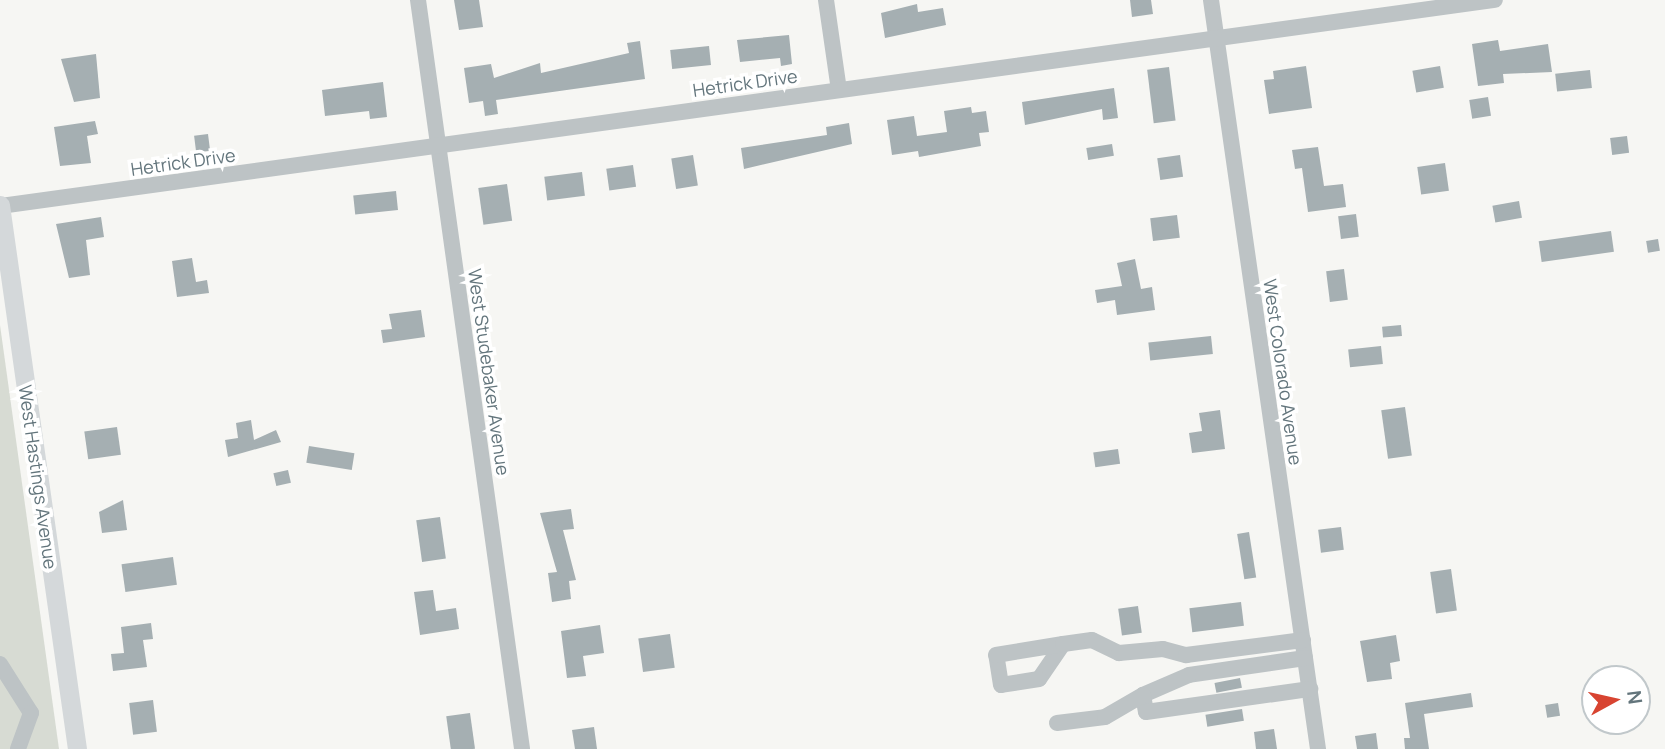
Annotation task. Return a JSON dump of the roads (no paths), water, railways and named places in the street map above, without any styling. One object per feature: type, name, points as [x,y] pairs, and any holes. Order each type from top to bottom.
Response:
[{"type":"main road","name":"West Hastings Avenue","points":[[0,206],[77,749]]},
{"type":"street","name":"West Studebaker Avenue","points":[[418,0],[522,749]]},
{"type":"street","points":[[826,0],[839,90]]},
{"type":"street","name":"West Colorado Avenue","points":[[1210,0],[1318,749]]},
{"type":"street","name":"Hetrick Drive","points":[[0,206],[1216,35],[1495,0]]},
{"type":"street","points":[[1063,644],[1092,640],[1119,653],[1163,649],[1186,655],[1303,640]]},
{"type":"street","points":[[1057,723],[1105,717],[1143,695],[1189,675],[1305,658]]},
{"type":"street","points":[[1273,663],[1278,693]]},
{"type":"street","points":[[0,664],[30,713],[18,749]]},
{"type":"street","points":[[1143,695],[1146,712],[1310,689]]}]
